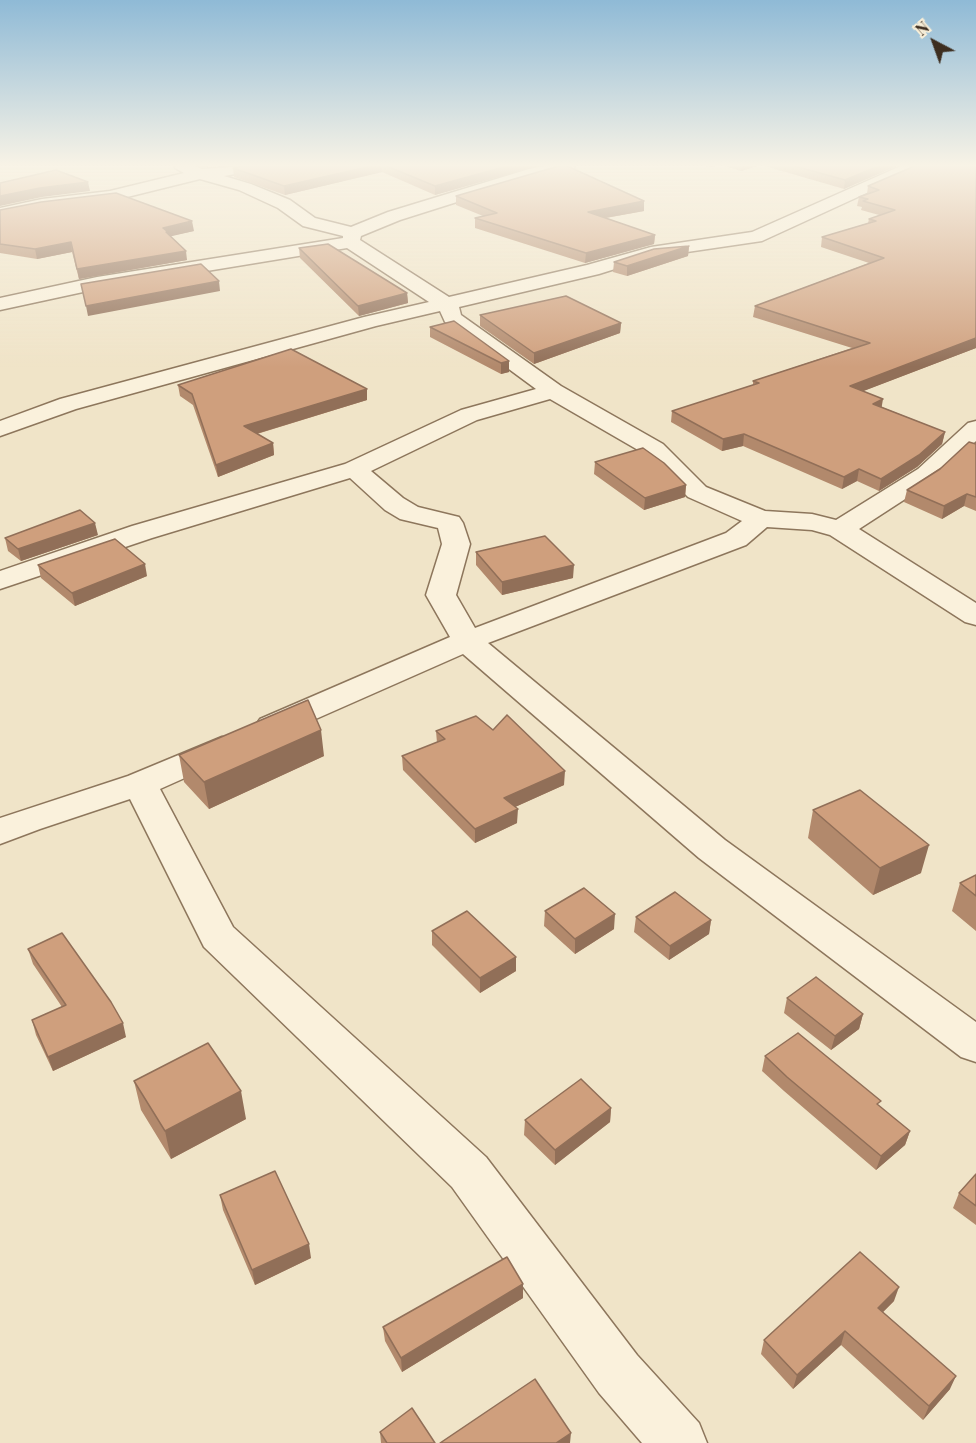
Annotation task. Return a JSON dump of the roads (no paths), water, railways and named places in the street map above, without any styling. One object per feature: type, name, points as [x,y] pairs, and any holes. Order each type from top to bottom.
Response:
[{"type":"street","points":[[337,232],[352,238],[448,305],[452,318],[554,391],[654,449],[697,492],[761,519],[812,522],[840,529],[976,616]]},
{"type":"street","points":[[0,304],[97,283],[352,238],[364,232]]},
{"type":"street","points":[[0,429],[68,404],[371,321],[592,270],[651,252],[756,237],[766,232]]},
{"type":"street","points":[[0,580],[142,532],[354,469],[469,415],[554,391]]},
{"type":"street","points":[[840,529],[927,474],[976,428]]},
{"type":"street","points":[[354,469],[394,504],[409,513],[450,523],[456,544],[441,595],[467,641],[712,849],[976,1045]]},
{"type":"street","points":[[0,832],[27,820],[140,784],[467,641],[736,539],[761,519]]},
{"type":"street","points":[[140,784],[218,937],[469,1172],[618,1374],[679,1443]]}]
